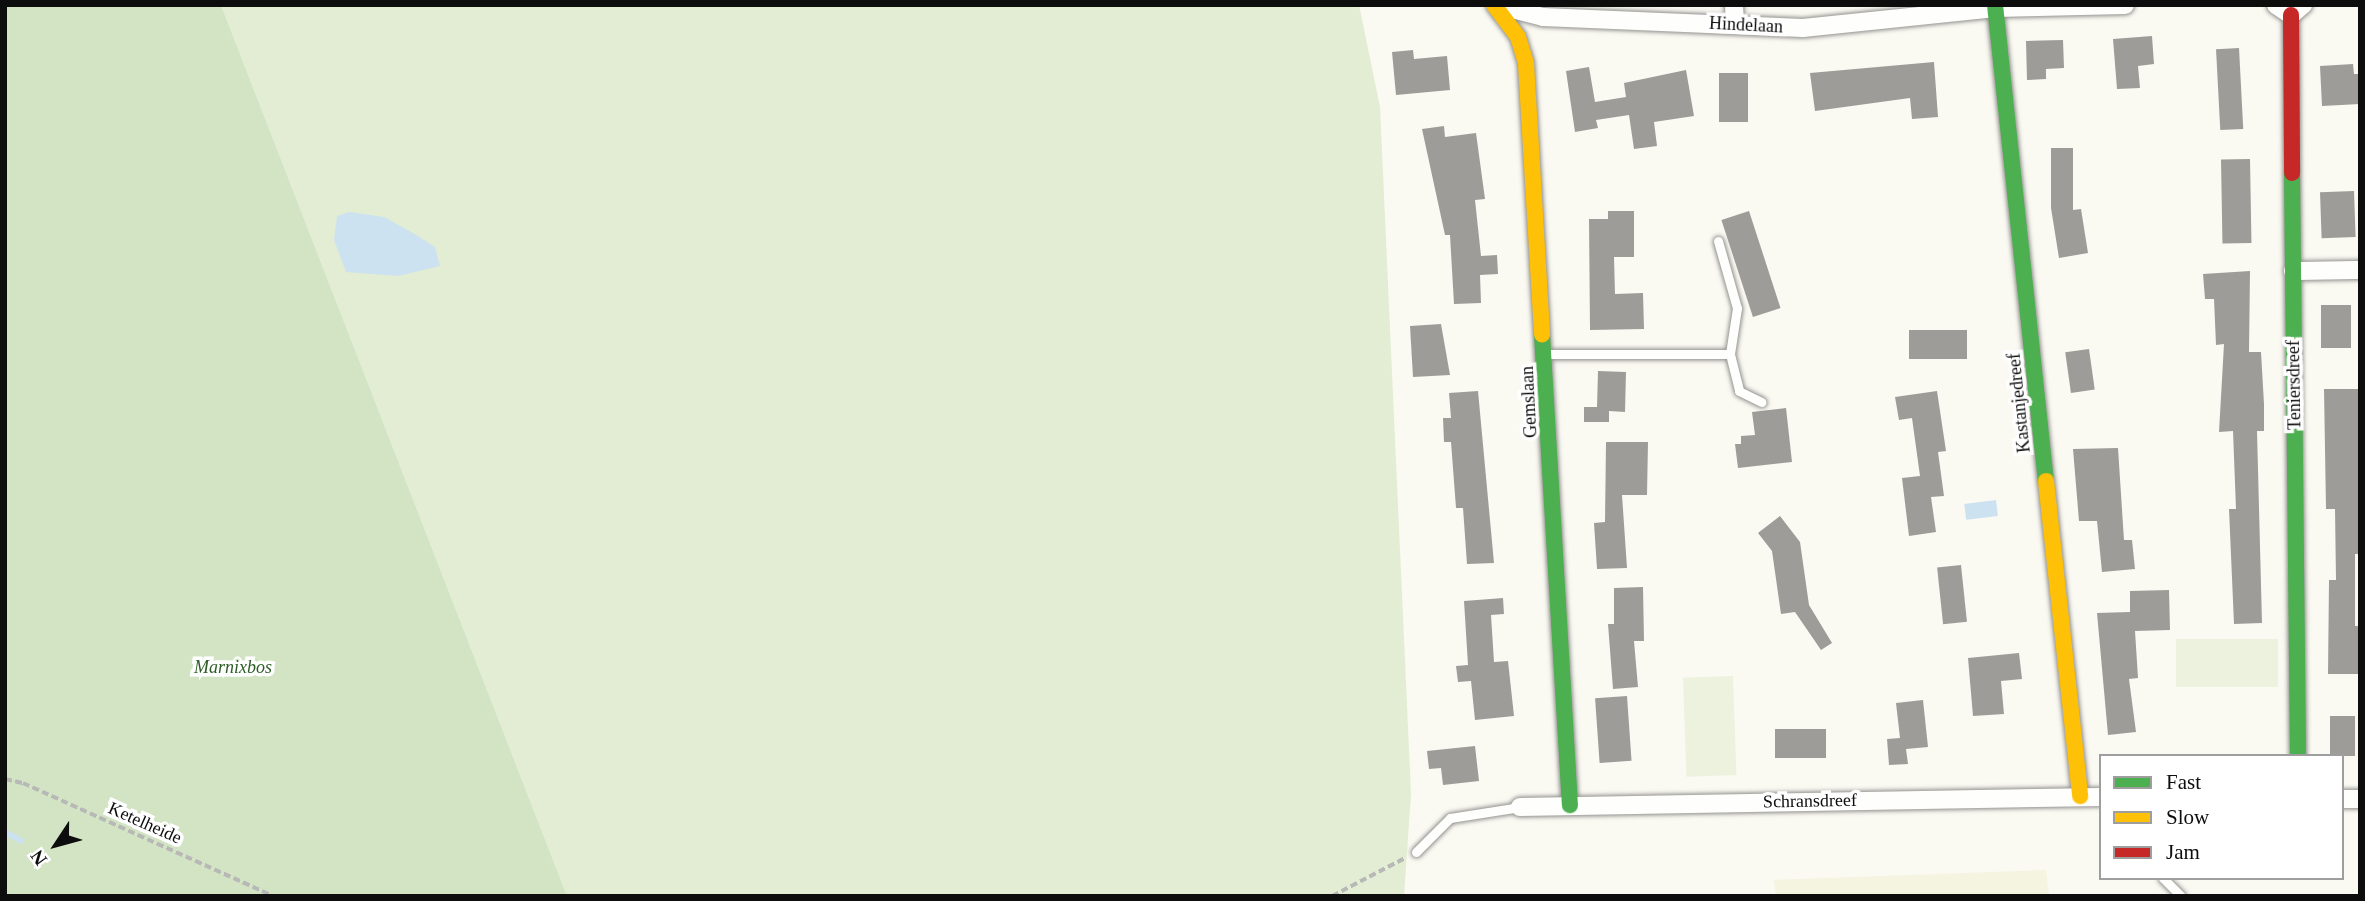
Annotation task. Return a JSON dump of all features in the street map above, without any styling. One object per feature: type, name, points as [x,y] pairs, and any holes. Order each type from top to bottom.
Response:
[{"type":"street","name":"Hindelaan","points":[[1496,5],[1544,17],[1803,28],[1995,7],[2125,5]]},
{"type":"street","name":"Gemslaan","points":[[1496,5],[1518,37],[1526,64],[1546,354],[1570,805]]},
{"type":"street","points":[[1734,5],[1735,24]]},
{"type":"street","name":"Kastanjedreef","points":[[1995,7],[2081,796]]},
{"type":"street","name":"Teniersdreef","points":[[2290,9],[2298,754]]},
{"type":"street","points":[[2293,271],[2360,270]]},
{"type":"street","name":"Schransdreef","points":[[1520,807],[2099,797]]},
{"type":"lane","points":[[1718,241],[1737,308],[1730,354],[1739,391],[1762,402]]},
{"type":"lane","points":[[1546,354],[1730,354]]},
{"type":"lane","points":[[1416,852],[1450,818],[1520,807]]},
{"type":"lane","points":[[2165,880],[2181,896]]},
{"type":"path","name":"Ketelheide","points":[[5,779],[273,896]]},
{"type":"path","points":[[1332,896],[1416,852]]},
{"type":"green space","name":"Marnixbos","points":[[5,5],[221,5],[567,896],[5,896]]},
{"type":"green space","points":[[221,5],[1359,5],[1380,107],[1411,794],[1404,896],[567,896]]},
{"type":"green space","points":[[2176,639],[2278,639],[2278,687],[2176,687]]},
{"type":"green space","points":[[1733,676],[1736,775],[1686,777],[1683,678]]},
{"type":"green space","points":[[2046,870],[2049,896],[1776,896],[1774,880]]},
{"type":"water","points":[[349,212],[384,217],[413,233],[435,247],[440,266],[398,276],[346,272],[334,240],[337,216]]},
{"type":"water","points":[[1996,500],[1998,516],[1966,520],[1964,504]]},
{"type":"building","points":[[2152,36],[2154,64],[2138,66],[2140,88],[2117,89],[2113,39]]},
{"type":"building","points":[[2063,40],[2064,68],[2046,69],[2046,79],[2027,80],[2026,41]]},
{"type":"building","points":[[2239,48],[2243,129],[2220,130],[2216,49]]},
{"type":"building","points":[[1413,50],[1414,59],[1447,56],[1450,90],[1396,95],[1392,52]]},
{"type":"building","points":[[1934,62],[1938,117],[1912,119],[1910,98],[1815,111],[1810,73]]},
{"type":"building","points":[[2353,64],[2354,74],[2360,74],[2360,104],[2322,106],[2320,66]]},
{"type":"building","points":[[1589,67],[1595,102],[1626,97],[1624,83],[1686,70],[1694,116],[1654,122],[1657,146],[1634,149],[1629,115],[1596,120],[1598,128],[1575,132],[1566,71]]},
{"type":"building","points":[[1719,73],[1748,73],[1748,122],[1719,122]]},
{"type":"building","points":[[1444,126],[1445,137],[1476,133],[1485,199],[1475,200],[1481,256],[1497,255],[1498,274],[1480,275],[1481,303],[1454,304],[1450,235],[1445,235],[1422,129]]},
{"type":"building","points":[[2051,148],[2073,148],[2073,210],[2081,209],[2088,253],[2059,258],[2051,208]]},
{"type":"building","points":[[2250,159],[2251,243],[2222,243],[2221,160]]},
{"type":"building","points":[[2354,191],[2356,237],[2322,238],[2320,192]]},
{"type":"building","points":[[1608,211],[1634,211],[1634,257],[1614,257],[1615,294],[1643,293],[1644,329],[1590,330],[1589,219],[1608,219]]},
{"type":"building","points":[[1749,211],[1781,308],[1753,317],[1721,220]]},
{"type":"building","points":[[2250,271],[2249,352],[2261,352],[2264,404],[2264,431],[2257,431],[2262,623],[2234,624],[2229,509],[2236,509],[2233,431],[2219,432],[2224,344],[2216,345],[2214,299],[2205,299],[2203,274]]},
{"type":"building","points":[[2321,305],[2351,305],[2351,348],[2321,348]]},
{"type":"building","points":[[1441,324],[1450,375],[1413,377],[1410,326]]},
{"type":"building","points":[[1909,330],[1967,330],[1967,359],[1909,359]]},
{"type":"building","points":[[2089,349],[2095,390],[2071,393],[2065,352]]},
{"type":"building","points":[[1598,371],[1626,372],[1625,412],[1609,411],[1609,422],[1584,422],[1584,407],[1597,407]]},
{"type":"building","points":[[2324,389],[2360,389],[2360,554],[2355,554],[2355,626],[2360,626],[2360,674],[2328,674],[2329,580],[2336,580],[2335,509],[2326,509]]},
{"type":"building","points":[[1478,391],[1494,563],[1467,564],[1463,508],[1456,508],[1451,442],[1444,442],[1443,418],[1451,418],[1449,393]]},
{"type":"building","points":[[1937,391],[1946,451],[1938,452],[1944,496],[1931,497],[1936,532],[1909,536],[1902,478],[1920,476],[1912,418],[1899,420],[1895,397]]},
{"type":"building","points":[[1786,408],[1792,462],[1738,468],[1735,444],[1741,444],[1741,436],[1755,435],[1752,412]]},
{"type":"building","points":[[1606,442],[1648,442],[1647,495],[1622,495],[1627,568],[1597,569],[1594,523],[1605,522]]},
{"type":"building","points":[[2118,448],[2124,540],[2132,540],[2135,569],[2102,572],[2097,521],[2079,521],[2073,449]]},
{"type":"building","points":[[1780,516],[1800,542],[1809,605],[1832,643],[1821,650],[1795,612],[1781,614],[1772,551],[1758,533]]},
{"type":"building","points":[[1961,565],[1967,622],[1943,624],[1937,568]]},
{"type":"building","points":[[1643,587],[1644,641],[1634,641],[1638,687],[1613,689],[1608,624],[1614,624],[1614,588]]},
{"type":"building","points":[[2169,590],[2170,630],[2135,631],[2138,678],[2129,679],[2136,732],[2108,735],[2097,613],[2130,612],[2130,591]]},
{"type":"building","points":[[1503,598],[1504,614],[1491,615],[1494,662],[1508,661],[1514,716],[1475,720],[1471,681],[1458,682],[1456,666],[1468,665],[1464,601]]},
{"type":"building","points":[[2019,653],[2022,679],[2001,681],[2004,714],[1973,716],[1968,658]]},
{"type":"building","points":[[1627,696],[1632,761],[1600,763],[1595,698]]},
{"type":"building","points":[[1923,700],[1928,747],[1906,749],[1908,764],[1889,765],[1887,739],[1900,738],[1896,703]]},
{"type":"building","points":[[2330,716],[2355,716],[2355,756],[2330,754]]},
{"type":"building","points":[[1775,729],[1826,729],[1826,758],[1775,758]]},
{"type":"building","points":[[1475,746],[1479,781],[1443,785],[1441,768],[1429,769],[1427,751]]},
{"type":"waterway","points":[[5,832],[21,841]]},
{"type":"traffic: fast","points":[[1995,5],[2046,481]]},
{"type":"traffic: fast","points":[[2292,173],[2298,754]]},
{"type":"traffic: fast","points":[[1542,335],[1570,805]]},
{"type":"traffic: slow","points":[[1494,5],[1518,37],[1526,64],[1542,335]]},
{"type":"traffic: slow","points":[[2046,481],[2080,796]]},
{"type":"traffic: jam","points":[[2291,15],[2292,173]]}]
